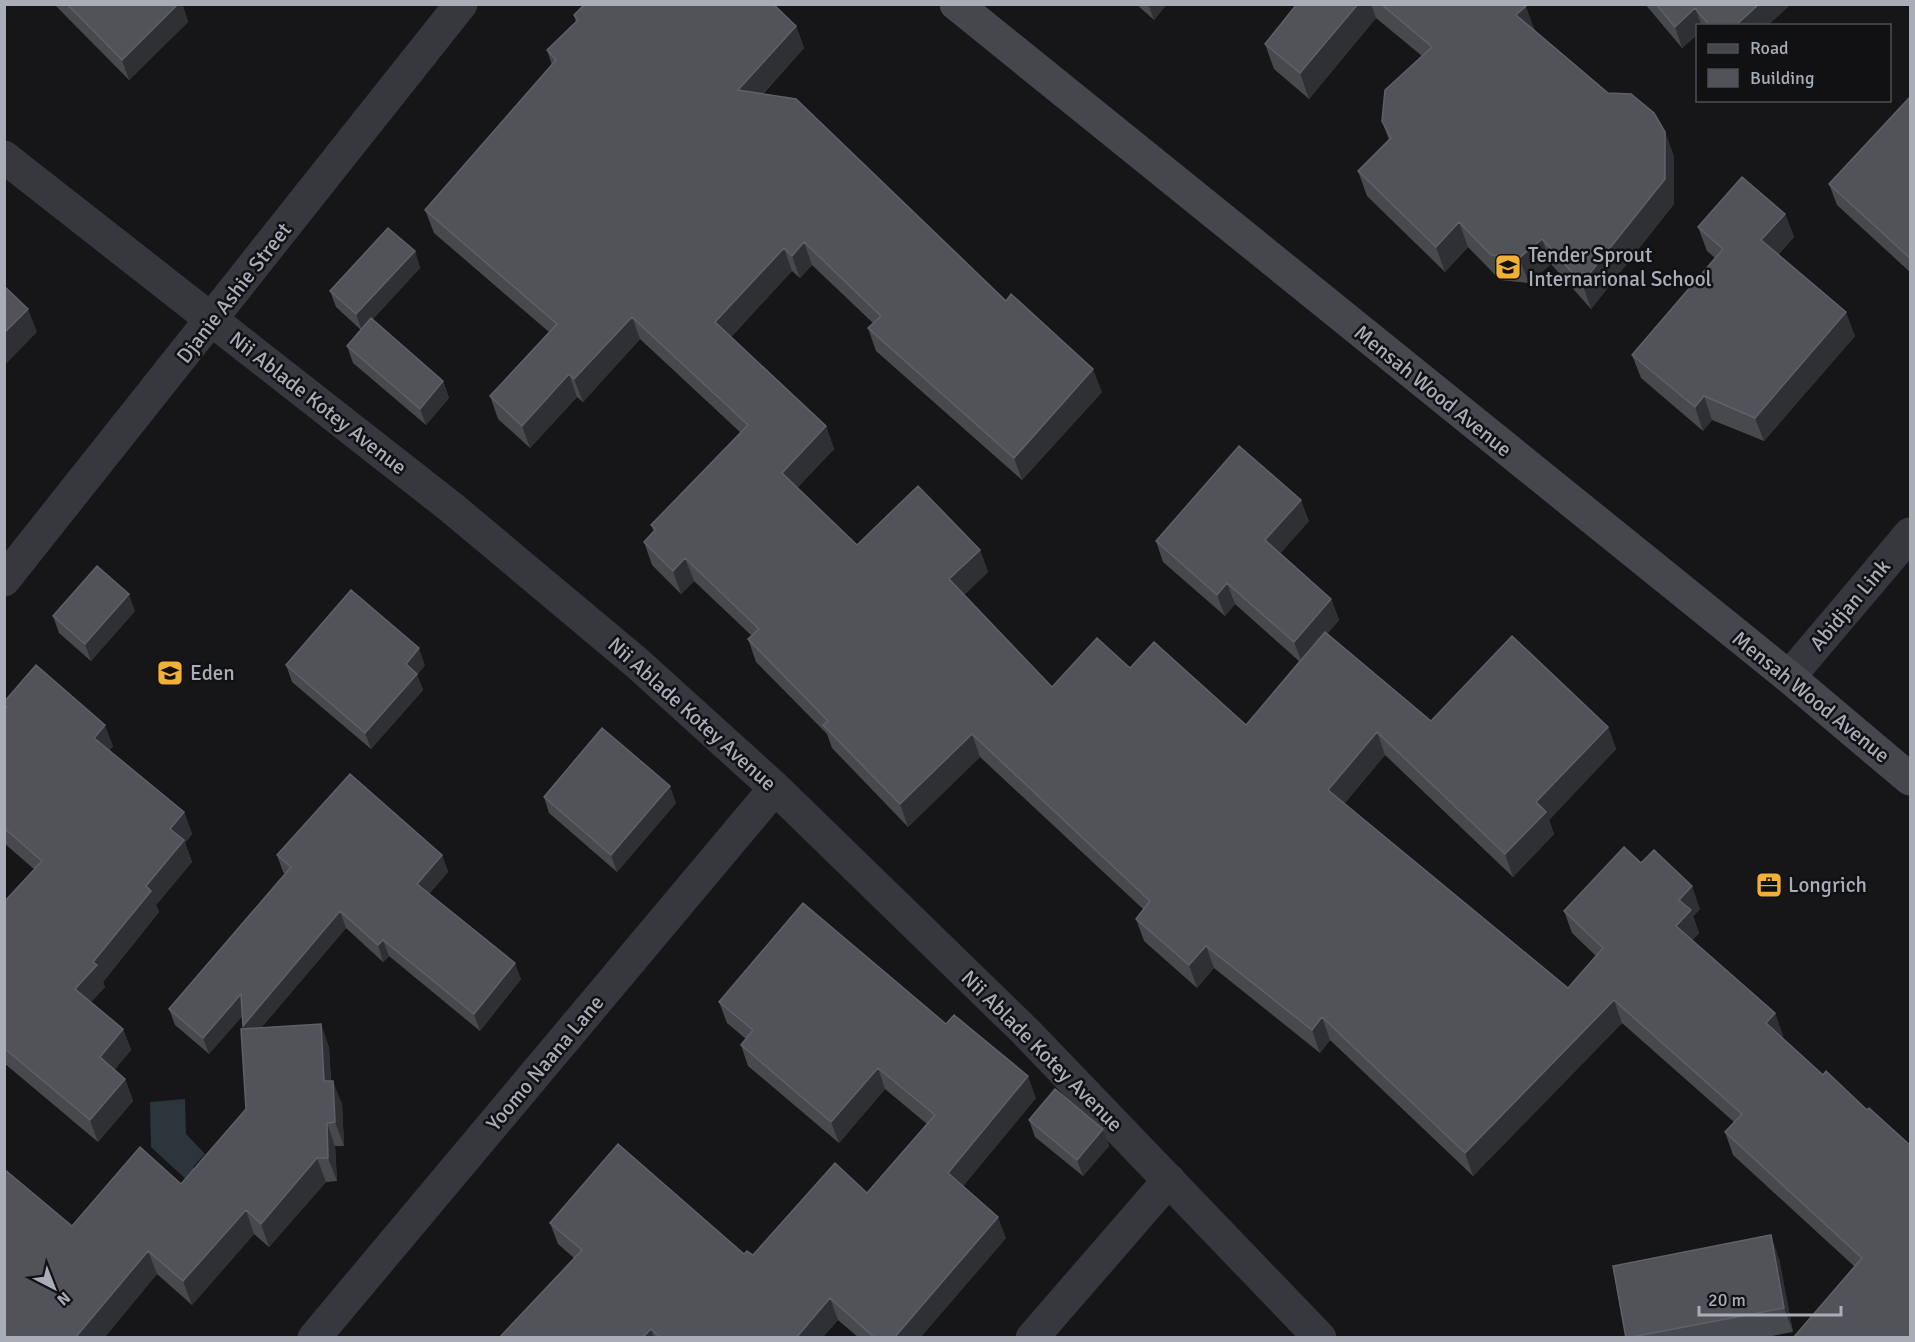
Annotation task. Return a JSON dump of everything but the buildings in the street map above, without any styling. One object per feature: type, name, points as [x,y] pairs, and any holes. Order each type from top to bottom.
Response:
[{"type":"street","name":"Djanie Ashie Street","points":[[4,580],[213,320],[461,4]]},
{"type":"street","name":"Mensah Wood Avenue","points":[[956,4],[1911,778]]},
{"type":"street","name":"Nii Ablade Kotey Avenue","points":[[4,157],[470,523],[637,663],[775,788],[1026,1032],[1320,1338]]},
{"type":"street","name":"Abidjan Link","points":[[1789,677],[1911,534]]},
{"type":"street","name":"Yoomo Naana Lane","points":[[314,1338],[775,788]]},
{"type":"street","points":[[1032,1338],[1169,1180]]},
{"type":"shaded area","points":[[185,1099],[186,1134],[205,1154],[193,1167],[200,1174],[191,1184],[151,1147],[150,1102]]},
{"type":"place","name":"Tender Sprout Internarional School","points":[[1508,267]]},
{"type":"place","name":"Eden","points":[[170,673]]},
{"type":"place","name":"Longrich","points":[[1769,885]]}]
